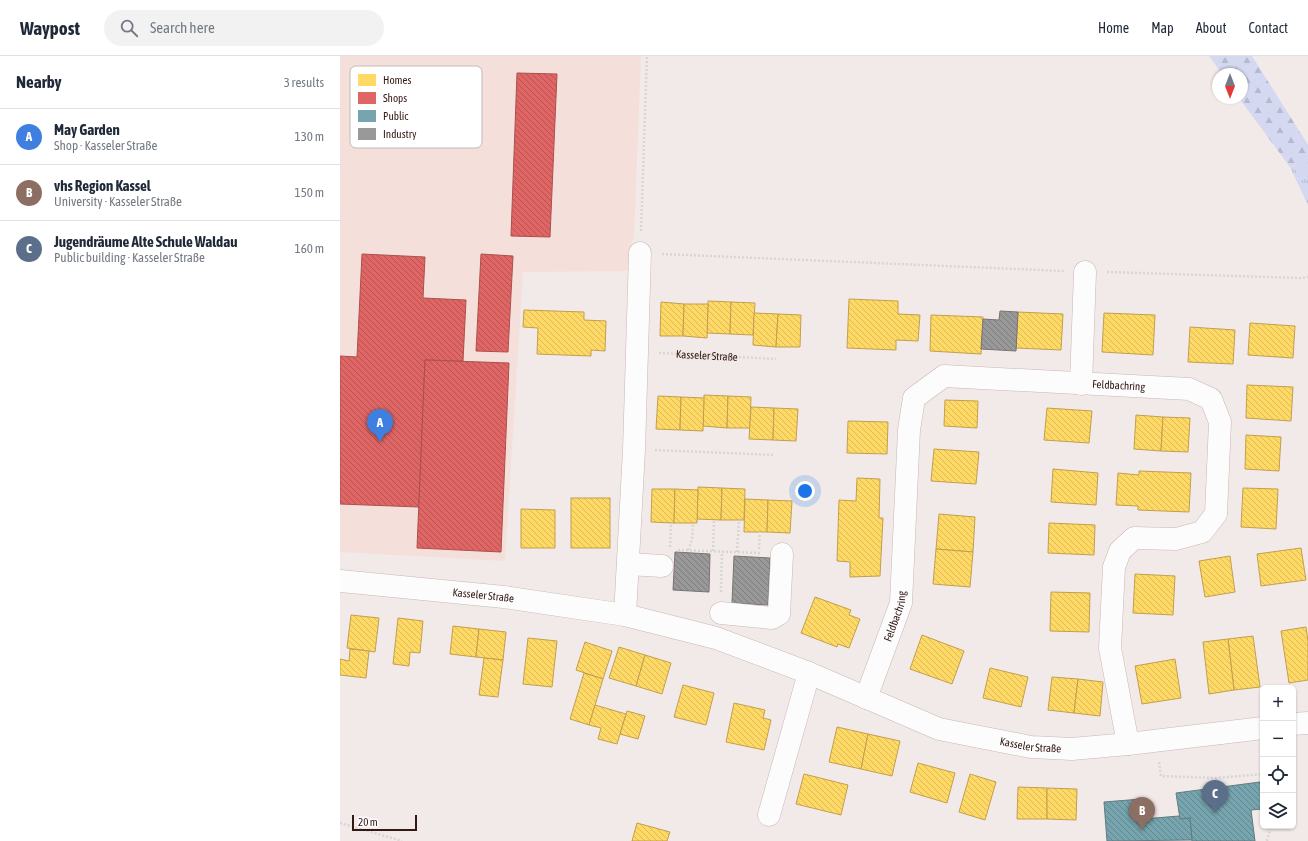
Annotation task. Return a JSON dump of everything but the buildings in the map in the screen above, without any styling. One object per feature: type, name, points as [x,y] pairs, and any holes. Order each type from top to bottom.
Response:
[{"type":"street","points":[[625,615],[634,450],[640,253]]},
{"type":"street","points":[[1081,384],[1085,272]]},
{"type":"street","name":"Feldbachring","points":[[866,698],[901,603],[909,430],[914,398],[944,376],[1189,389],[1211,399],[1220,422],[1216,514],[1202,532],[1176,539],[1134,538],[1120,551],[1114,567],[1110,648],[1128,744]]},
{"type":"street","points":[[721,613],[772,618],[779,614],[782,554]]},
{"type":"street","points":[[628,564],[662,566]]},
{"type":"street","name":"Kasseler Straße","points":[[340,581],[504,597],[625,615],[716,638],[810,673],[939,729],[1031,747],[1072,749],[1260,728]]},
{"type":"street","points":[[769,815],[810,673]]},
{"type":"street","points":[[1296,724],[1308,723]]},
{"type":"path","points":[[648,56],[640,253],[1085,272],[1300,278],[1308,276]]},
{"type":"path","name":"Kasseler Straße","points":[[637,351],[776,359]]},
{"type":"path","points":[[634,450],[774,455]]},
{"type":"path","points":[[713,552],[714,519]]},
{"type":"path","points":[[737,552],[739,520]]},
{"type":"path","points":[[671,523],[670,550],[782,554]]},
{"type":"path","points":[[688,550],[692,540],[692,523]]},
{"type":"path","points":[[759,553],[760,532]]},
{"type":"path","points":[[1158,759],[1161,776],[1216,778],[1260,774]]},
{"type":"path","points":[[1216,778],[1217,788]]},
{"type":"path","points":[[340,823],[402,841]]},
{"type":"path","points":[[1267,841],[1270,829]]},
{"type":"shaded area","points":[[340,56],[641,56],[634,237],[631,245],[628,271],[523,272],[505,561],[340,552]]},
{"type":"green space","points":[[1209,56],[1252,56],[1308,145],[1308,162],[1290,167],[1243,104],[1248,104],[1248,68],[1218,68]]},
{"type":"green space","points":[[1308,162],[1308,205],[1290,167]]},
{"type":"place","name":"May Garden","points":[[380,442]]},
{"type":"place","name":"Jugendräume Alte Schule Waldau","points":[[1215,813]]},
{"type":"place","name":"vhs Region Kassel","points":[[1142,830]]}]
